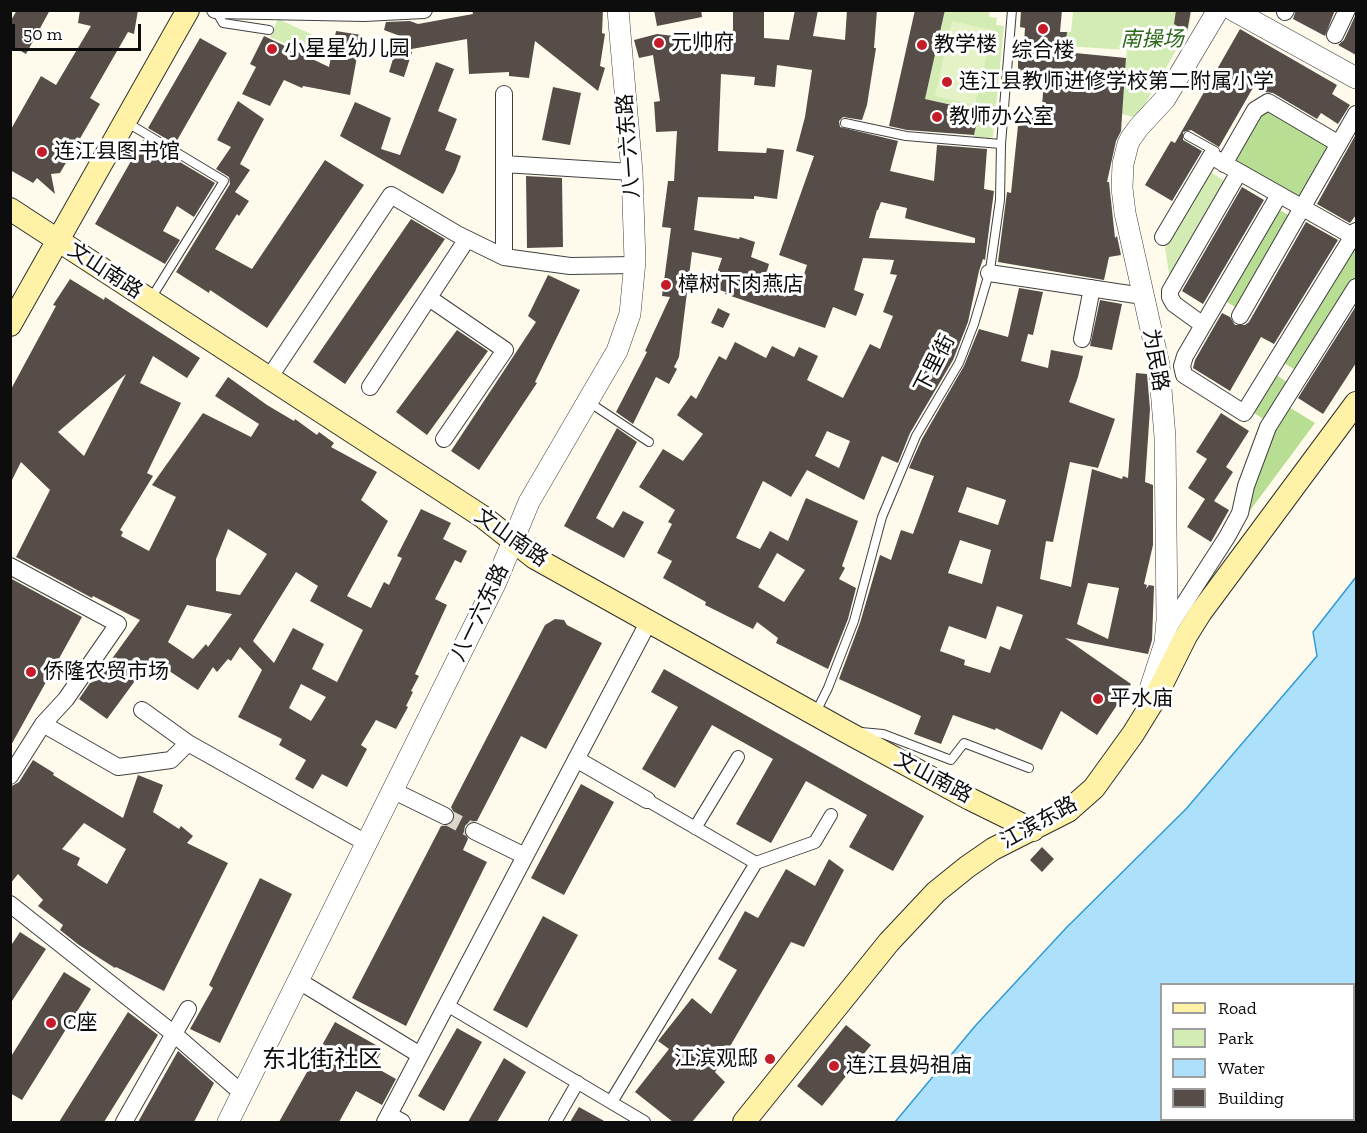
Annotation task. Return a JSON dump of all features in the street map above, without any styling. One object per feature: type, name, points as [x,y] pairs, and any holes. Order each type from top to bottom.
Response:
[{"type":"main road","points":[[10,325],[188,10]]},
{"type":"main road","name":"文山南路","points":[[10,209],[483,517],[535,558],[843,730],[970,799],[1033,830]]},
{"type":"main road","name":"江滨东路","points":[[744,1122],[923,905],[967,867],[993,849],[1068,811],[1103,778],[1154,700],[1186,636],[1201,612],[1356,403]]},
{"type":"street","points":[[216,11],[364,13],[424,10]]},
{"type":"street","name":"八一六东路","points":[[228,1122],[394,791],[514,541],[529,502],[617,351],[630,314],[635,265],[632,172],[618,10]]},
{"type":"street","name":"为民路","points":[[1133,734],[1166,643],[1165,438],[1159,365],[1125,213],[1122,188],[1125,153],[1139,127],[1165,99],[1218,10]]},
{"type":"street","points":[[1233,10],[1356,78]]},
{"type":"street","points":[[1335,34],[1347,10]]},
{"type":"street","points":[[504,94],[504,257]]},
{"type":"street","points":[[1203,325],[1174,304],[1170,291],[1225,164],[1255,110],[1268,102],[1339,144]]},
{"type":"street","points":[[1240,316],[1356,114]]},
{"type":"street","points":[[504,164],[632,172]]},
{"type":"street","points":[[1225,164],[1302,208],[1356,235],[1244,413],[1184,375],[1182,366],[1185,356],[1279,195]]},
{"type":"street","points":[[1163,237],[1225,164]]},
{"type":"street","points":[[269,378],[391,195],[504,257],[570,266],[635,265]]},
{"type":"street","points":[[370,387],[468,239]]},
{"type":"street","points":[[989,273],[1143,296]]},
{"type":"street","points":[[1082,339],[1092,288]]},
{"type":"street","points":[[1166,632],[1240,513],[1246,486],[1268,427],[1356,288]]},
{"type":"street","points":[[429,298],[505,350],[444,439]]},
{"type":"street","points":[[1274,366],[1297,381]]},
{"type":"street","points":[[10,566],[118,624],[66,699],[43,724],[10,776]]},
{"type":"street","points":[[392,1120],[420,1055],[649,621]]},
{"type":"street","points":[[142,710],[188,743],[368,844]]},
{"type":"street","points":[[43,724],[118,767],[171,760],[188,743]]},
{"type":"street","points":[[695,828],[738,757]]},
{"type":"street","points":[[576,759],[756,863]]},
{"type":"street","points":[[394,791],[445,816]]},
{"type":"street","points":[[611,1102],[756,863],[815,842],[831,815]]},
{"type":"street","points":[[474,831],[525,856]]},
{"type":"street","points":[[10,904],[174,1034],[243,1094]]},
{"type":"street","points":[[299,981],[420,1055]]},
{"type":"street","points":[[447,1005],[644,1122]]},
{"type":"street","points":[[124,1122],[188,1008]]},
{"type":"street","points":[[555,1122],[578,1082]]},
{"type":"lane","name":"下里街","points":[[815,714],[828,688],[854,621],[882,517],[916,436],[959,363],[974,324],[989,273],[1000,200],[1001,144],[1012,10]]},
{"type":"lane","points":[[216,11],[223,23],[269,30]]},
{"type":"lane","points":[[125,122],[224,181],[149,300]]},
{"type":"lane","points":[[845,123],[906,136],[1001,144]]},
{"type":"lane","points":[[1188,136],[1215,151],[1225,164]]},
{"type":"lane","points":[[587,401],[649,442]]},
{"type":"lane","points":[[843,730],[882,734],[951,760],[964,743],[1029,768]]},
{"type":"green space","name":"南操场","points":[[1168,10],[1172,13],[1189,10],[1191,15],[1189,28],[1137,118],[1122,114],[1127,50],[1065,46],[1067,32],[1071,32],[1073,11]]},
{"type":"green space","points":[[945,11],[990,11],[989,17],[997,18],[996,25],[1004,26],[993,137],[973,138],[979,110],[925,99]]},
{"type":"green space","points":[[278,19],[313,35],[305,52],[270,37]]},
{"type":"green space","points":[[952,21],[992,30],[975,105],[935,96]]},
{"type":"green space","points":[[1266,107],[1332,146],[1299,201],[1233,161]]},
{"type":"green space","points":[[1210,172],[1227,182],[1170,280],[1165,248]]},
{"type":"green space","points":[[1276,208],[1292,217],[1240,310],[1224,300]]},
{"type":"green space","points":[[1354,247],[1356,249],[1356,278],[1297,371],[1281,361]]},
{"type":"green space","points":[[1275,374],[1290,384],[1265,420],[1251,411]]},
{"type":"green space","points":[[1289,407],[1315,423],[1246,516],[1256,478],[1274,431]]},
{"type":"water","points":[[1356,577],[1356,1122],[895,1122],[976,1025],[1066,928],[1186,809],[1317,656],[1313,632]]},
{"type":"building","points":[[17,10],[50,10],[26,54],[10,45],[10,22]]},
{"type":"building","points":[[80,10],[138,10],[134,34],[128,32],[90,98],[100,104],[60,173],[51,174],[55,194],[37,178],[33,183],[10,170],[10,131],[41,76],[56,85],[91,26],[78,23]]},
{"type":"building","points":[[472,10],[603,10],[602,33],[605,34],[600,66],[605,68],[598,91],[535,41],[529,78],[509,76],[509,72],[469,74],[467,39],[406,50],[412,52],[404,77],[389,72],[400,36],[384,30],[386,22],[410,21],[418,24],[473,14]]},
{"type":"building","points":[[654,10],[701,10],[702,17],[657,26]]},
{"type":"building","points":[[733,10],[764,10],[764,38],[789,40],[795,10],[818,10],[813,36],[845,40],[847,10],[877,10],[874,48],[876,48],[867,105],[862,120],[843,117],[839,121],[840,127],[898,141],[890,171],[934,181],[937,145],[987,149],[984,189],[994,191],[985,260],[983,259],[979,271],[968,322],[953,360],[910,433],[898,463],[882,456],[864,500],[807,470],[791,497],[763,481],[736,538],[760,549],[770,531],[788,541],[806,498],[858,521],[842,566],[845,568],[839,579],[856,588],[848,619],[828,669],[776,643],[778,638],[757,622],[753,629],[705,605],[706,602],[663,578],[672,561],[657,553],[672,524],[668,522],[675,510],[639,487],[663,449],[683,461],[703,434],[677,415],[691,395],[696,399],[719,356],[726,360],[735,342],[766,358],[772,346],[794,357],[799,347],[818,356],[807,380],[843,398],[870,344],[880,349],[893,316],[883,312],[897,275],[890,274],[894,260],[863,258],[854,290],[864,294],[856,316],[833,307],[825,328],[712,288],[722,258],[692,252],[679,357],[674,367],[677,369],[669,384],[656,377],[633,424],[616,412],[647,352],[645,351],[670,297],[662,296],[671,228],[662,227],[668,181],[674,181],[677,131],[656,132],[654,102],[660,101],[653,55],[639,58],[634,40],[657,34],[682,37],[685,49],[724,53],[725,41],[733,42]],"holes":[[[777,65],[812,70],[805,117],[796,151],[814,156],[779,255],[807,265],[798,293],[764,281],[769,264],[751,257],[755,242],[740,237],[739,239],[694,230],[698,197],[754,199],[754,196],[777,199],[784,150],[767,148],[766,153],[718,151],[721,74],[755,77],[754,85],[775,87]],[[881,202],[907,208],[905,218],[975,238],[975,243],[869,238]],[[827,431],[850,441],[839,468],[815,456]],[[777,553],[805,570],[784,602],[758,587]]]},
{"type":"building","name":"教学楼","points":[[915,10],[945,10],[925,99],[979,111],[974,135],[907,130],[889,126]]},
{"type":"building","points":[[1021,10],[1062,10],[1060,32],[1067,32],[1065,52],[1126,58],[1121,131],[1116,141],[1107,182],[1109,182],[1115,238],[1117,236],[1121,255],[1109,257],[1104,280],[998,262],[1007,192],[1011,193],[1019,116],[1041,118],[1044,81],[1018,81],[1018,60],[1023,60],[1025,28],[1020,27]]},
{"type":"building","points":[[1176,10],[1191,10],[1187,32],[1174,24]]},
{"type":"building","points":[[1296,10],[1335,10],[1325,36],[1293,19]]},
{"type":"building","points":[[1356,14],[1356,55],[1338,45],[1344,40]]},
{"type":"building","points":[[1240,29],[1337,85],[1332,94],[1350,105],[1338,124],[1321,113],[1317,119],[1273,93],[1265,92],[1254,86],[1219,147],[1191,130],[1183,132],[1183,140],[1202,151],[1172,201],[1145,185],[1171,141],[1175,143]]},
{"type":"building","points":[[336,31],[361,35],[350,95],[303,86],[302,88],[284,80],[270,106],[242,94],[256,67],[250,64],[264,36],[329,67]]},
{"type":"building","points":[[200,38],[227,53],[175,144],[148,128]]},
{"type":"building","points":[[436,62],[454,69],[438,111],[457,119],[445,150],[461,156],[443,194],[340,136],[355,102],[391,118],[381,149],[400,155]]},
{"type":"building","points":[[553,87],[581,93],[570,145],[542,140]]},
{"type":"building","points":[[238,101],[264,119],[240,164],[250,170],[235,192],[249,201],[239,216],[237,214],[215,249],[252,269],[325,160],[364,185],[267,328],[210,290],[209,293],[176,272],[230,184],[229,177],[216,169],[231,147],[217,140]]},
{"type":"building","points":[[1356,134],[1356,215],[1350,223],[1317,204]]},
{"type":"building","points":[[143,140],[215,183],[194,217],[177,206],[163,231],[180,240],[165,264],[95,224]]},
{"type":"building","points":[[526,176],[562,178],[563,247],[527,248]]},
{"type":"building","points":[[1242,187],[1264,200],[1203,304],[1182,291]]},
{"type":"building","points":[[411,219],[445,239],[345,384],[313,362]]},
{"type":"building","points":[[1306,222],[1338,240],[1274,344],[1261,337],[1230,391],[1193,368],[1195,360],[1222,313],[1230,317],[1235,325],[1245,325],[1249,322]]},
{"type":"building","points":[[548,275],[580,290],[535,382],[537,383],[479,470],[451,451],[536,322],[528,316]]},
{"type":"building","points":[[70,279],[104,300],[105,297],[200,358],[187,378],[153,356],[140,383],[181,403],[147,473],[153,476],[120,530],[123,532],[121,536],[149,551],[176,497],[152,485],[203,413],[251,437],[259,424],[215,396],[228,377],[267,405],[294,421],[295,419],[317,435],[319,432],[334,443],[331,447],[377,472],[361,500],[388,521],[347,596],[371,608],[384,582],[389,585],[402,558],[397,556],[421,509],[451,523],[443,539],[467,551],[461,563],[455,560],[435,599],[447,605],[415,674],[419,676],[411,691],[413,692],[406,706],[408,707],[396,729],[376,720],[361,745],[367,749],[347,787],[322,774],[313,789],[295,779],[306,760],[279,745],[282,739],[238,717],[262,670],[240,647],[231,661],[228,659],[217,672],[213,667],[198,690],[151,659],[107,719],[79,699],[103,664],[106,667],[140,620],[93,596],[92,598],[16,557],[50,490],[21,462],[10,484],[10,391],[56,306],[53,305]],"holes":[[[126,374],[84,456],[58,432]],[[228,529],[267,554],[240,595],[216,591],[216,559]],[[296,572],[318,586],[310,601],[363,630],[337,682],[312,669],[324,644],[293,628],[274,663],[253,641]],[[187,605],[232,614],[208,647],[206,644],[193,659],[168,642]],[[301,684],[326,697],[311,721],[289,708]]]},
{"type":"building","points":[[1019,288],[1043,292],[1033,335],[1028,334],[1021,361],[1048,368],[1051,350],[1083,356],[1069,402],[1115,419],[1098,468],[1070,462],[1053,542],[1046,541],[1040,579],[1071,587],[1092,469],[1122,479],[1123,476],[1128,478],[1136,373],[1147,374],[1150,409],[1145,482],[1153,485],[1153,545],[1144,584],[1147,585],[1146,589],[1149,585],[1154,586],[1152,640],[1148,654],[1065,638],[1131,684],[1097,735],[1061,711],[1042,750],[996,728],[995,730],[953,715],[941,744],[914,734],[921,716],[839,679],[860,623],[880,555],[891,560],[901,530],[913,534],[934,476],[909,468],[922,439],[964,366],[979,329],[1008,337]],"holes":[[[967,487],[1006,500],[998,525],[958,512]],[[960,540],[991,550],[982,584],[948,573]],[[1088,583],[1119,588],[1108,639],[1077,624]],[[997,606],[1023,615],[1010,650],[1000,646],[990,673],[964,665],[965,660],[940,651],[949,626],[986,639]]]},
{"type":"building","points":[[1100,300],[1122,304],[1112,350],[1090,346]]},
{"type":"building","points":[[1356,306],[1356,363],[1323,414],[1298,398]]},
{"type":"building","points":[[718,308],[730,314],[723,328],[711,323]]},
{"type":"building","points":[[457,330],[488,351],[427,435],[396,412]]},
{"type":"building","points":[[1221,413],[1249,431],[1226,467],[1233,472],[1214,501],[1229,510],[1211,542],[1187,527],[1205,499],[1188,488],[1207,459],[1196,452]]},
{"type":"building","points":[[617,428],[637,442],[596,518],[613,528],[623,511],[644,522],[624,558],[564,526]]},
{"type":"building","name":"侨隆农贸市场","points":[[10,578],[82,617],[10,747]]},
{"type":"building","points":[[555,619],[564,620],[567,625],[602,643],[546,749],[521,736],[477,821],[469,822],[465,826],[464,832],[468,839],[463,850],[487,862],[406,1026],[352,998],[441,826],[450,825],[454,821],[455,815],[451,807],[545,625]]},
{"type":"building","points":[[664,669],[924,816],[893,871],[849,847],[867,815],[806,781],[771,843],[736,824],[773,759],[712,725],[675,788],[642,769],[678,707],[651,692]]},
{"type":"building","points":[[33,760],[123,818],[138,775],[163,785],[153,812],[179,829],[181,826],[193,836],[187,843],[228,863],[164,991],[115,968],[60,930],[63,925],[38,906],[43,900],[18,874],[10,884],[10,787],[19,782]],"holes":[[[84,823],[126,849],[107,884],[77,865],[80,858],[62,849]]]},
{"type":"building","points":[[581,784],[614,802],[564,895],[531,878]]},
{"type":"building","points":[[1042,847],[1054,859],[1042,872],[1030,860]]},
{"type":"building","points":[[829,859],[844,870],[804,947],[791,942],[715,1072],[725,1082],[692,1122],[673,1122],[635,1092],[669,1049],[658,1041],[692,998],[711,1014],[737,970],[718,959],[745,911],[758,918],[786,869],[815,886]]},
{"type":"building","points":[[260,878],[292,894],[220,1043],[190,1029],[213,988],[209,985]]},
{"type":"building","points":[[543,916],[578,935],[527,1028],[493,1010]]},
{"type":"building","points":[[20,932],[46,949],[10,1004],[10,947]]},
{"type":"building","name":"C座","points":[[64,972],[91,989],[22,1100],[10,1093],[10,1058]]},
{"type":"building","points":[[128,1012],[158,1035],[104,1122],[59,1122]]},
{"type":"building","points":[[335,1022],[383,1049],[373,1066],[396,1079],[382,1105],[356,1091],[339,1122],[279,1122]]},
{"type":"building","name":"连江县妈祖庙","points":[[846,1025],[871,1045],[822,1106],[797,1086]]},
{"type":"building","points":[[457,1028],[482,1042],[444,1111],[418,1096]]},
{"type":"building","points":[[178,1051],[214,1083],[194,1122],[138,1122]]},
{"type":"building","points":[[504,1058],[526,1072],[497,1122],[468,1122]]},
{"type":"building","points":[[579,1107],[606,1122],[570,1122]]},
{"type":"tunnel","points":[[445,816],[474,831]]},
{"type":"place","name":"综合楼","points":[[1043,29]]},
{"type":"place","name":"元帅府","points":[[659,43]]},
{"type":"place","name":"教学楼","points":[[922,45]]},
{"type":"place","name":"小星星幼儿园","points":[[272,49]]},
{"type":"place","name":"连江县教师进修学校第二附属小学","points":[[947,82]]},
{"type":"place","name":"教师办公室","points":[[937,117]]},
{"type":"place","name":"连江县图书馆","points":[[42,152]]},
{"type":"place","name":"樟树下肉燕店","points":[[666,285]]},
{"type":"place","name":"侨隆农贸市场","points":[[31,672]]},
{"type":"place","name":"平水庙","points":[[1098,699]]},
{"type":"place","name":"C座","points":[[51,1023]]},
{"type":"place","name":"江滨观邸","points":[[770,1059]]},
{"type":"place","name":"连江县妈祖庙","points":[[834,1066]]},
{"type":"district","name":"东北街社区","points":[[322,1060]]}]
